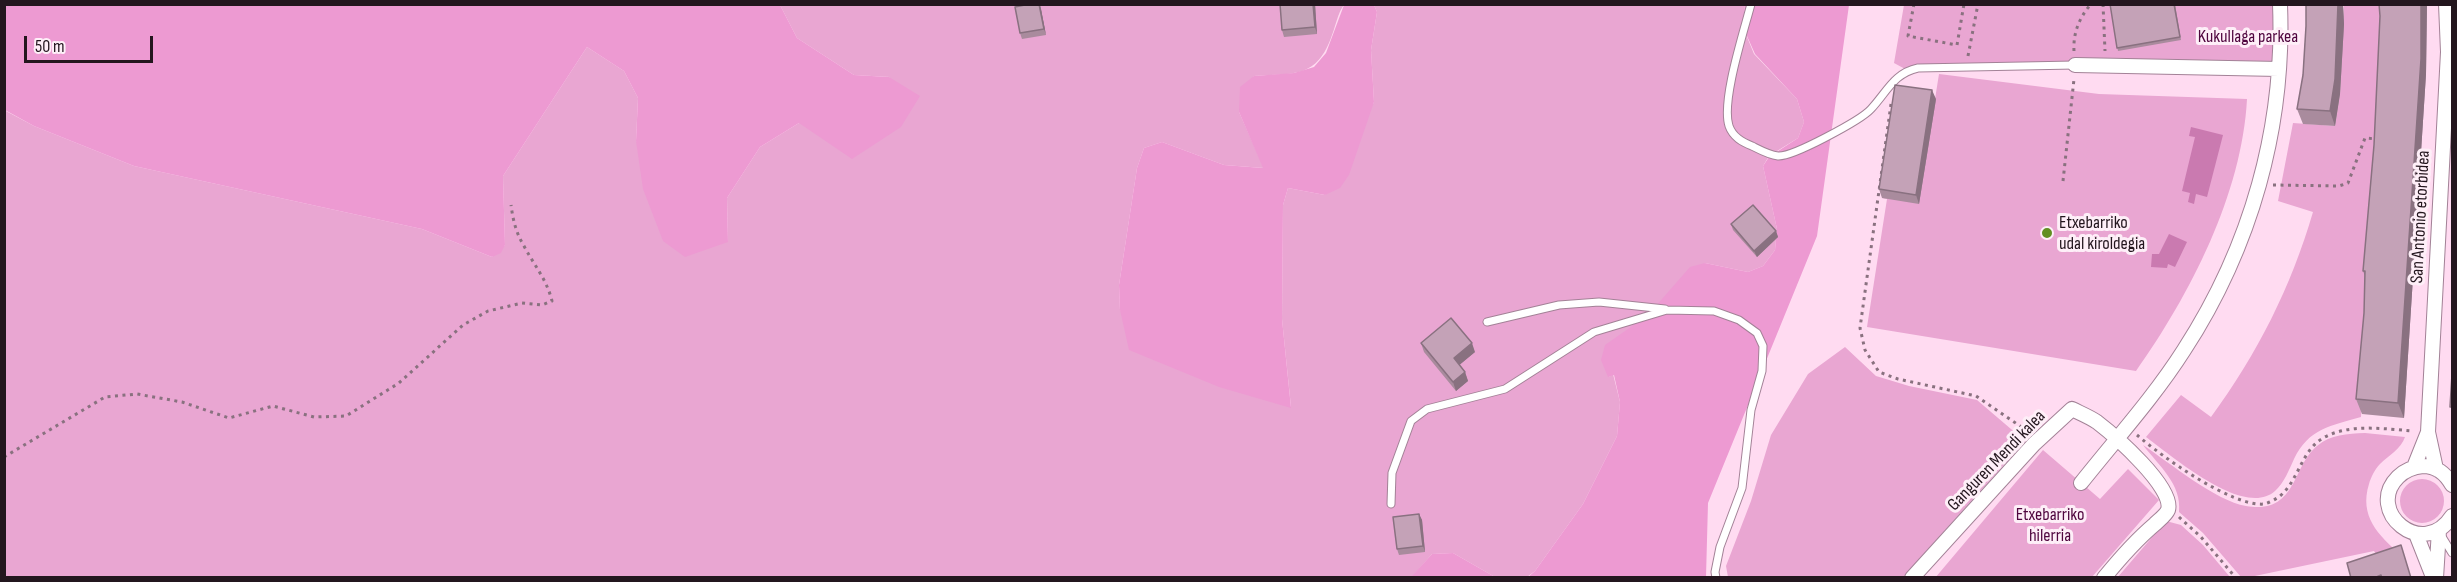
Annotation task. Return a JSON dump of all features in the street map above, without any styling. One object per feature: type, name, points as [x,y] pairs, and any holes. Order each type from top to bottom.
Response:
[{"type":"street","points":[[2081,483],[2166,376],[2207,313],[2237,250],[2259,185],[2274,119],[2279,69],[2280,4]]},
{"type":"street","name":"San Antonio etorbidea","points":[[2436,469],[2427,432],[2448,52],[2446,4]]},
{"type":"street","points":[[2075,65],[2279,69]]},
{"type":"street","name":"Ganguren Mendi kalea","points":[[1912,578],[2034,444],[2072,409],[2095,420],[2116,439]]},
{"type":"street","name":"San Antonio etorbidea","points":[[2414,467],[2427,432]]},
{"type":"street","points":[[2104,578],[2134,541],[2161,519],[2168,510],[2168,499],[2161,485],[2116,439]]},
{"type":"street","points":[[2452,483],[2436,469],[2425,466],[2414,467],[2403,472],[2395,480],[2388,501],[2397,523],[2416,534],[2428,534],[2439,530],[2448,523],[2452,516]]},
{"type":"street","points":[[2434,578],[2439,530]]},
{"type":"street","points":[[2416,534],[2434,578]]},
{"type":"lane","points":[[1751,4],[1727,107],[1729,127],[1741,141],[1779,156],[1790,155],[1870,111],[1894,79],[1907,70],[2075,65]]},
{"type":"lane","points":[[1487,321],[1558,306],[1599,302],[1667,310],[1714,310],[1739,320],[1757,333],[1763,346],[1762,371],[1751,410],[1742,488],[1720,547],[1714,572],[1716,578]]},
{"type":"lane","points":[[1391,504],[1392,473],[1411,421],[1427,409],[1505,389],[1594,332],[1667,310]]},
{"type":"lane","points":[[2439,530],[2452,553]]},
{"type":"path","points":[[1914,4],[1908,36],[1957,45],[1964,4]]},
{"type":"path","points":[[1965,68],[1978,4]]},
{"type":"path","points":[[2063,181],[2075,65],[2073,44],[2079,21],[2091,4]]},
{"type":"path","points":[[2103,4],[2106,64]]},
{"type":"path","points":[[1894,79],[1860,328],[1865,350],[1879,372],[1898,379],[1976,396],[2020,426],[2034,444]]},
{"type":"path","points":[[2259,185],[2339,186],[2348,183],[2365,138],[2381,139]]},
{"type":"path","points":[[4,457],[105,397],[137,394],[182,402],[229,418],[273,406],[314,417],[346,416],[399,383],[463,325],[488,311],[522,303],[542,305],[552,301],[549,286],[514,224],[511,205]]},
{"type":"path","points":[[2127,425],[2145,441],[2213,488],[2244,501],[2264,504],[2282,495],[2307,453],[2324,437],[2338,431],[2365,428],[2427,432]]},
{"type":"path","points":[[2168,510],[2181,518],[2201,537],[2236,578]]},
{"type":"green space","points":[[780,5],[1344,5],[1326,49],[1311,67],[1292,73],[1254,76],[1239,112],[1264,168],[1224,165],[1162,142],[1144,148],[1137,168],[1119,285],[1120,310],[1291,407],[1282,319],[1283,205],[1288,188],[1325,195],[1374,102],[1371,50],[1377,12],[1374,5],[1745,5],[1743,27],[1754,54],[1797,99],[1804,122],[1798,138],[1769,156],[1763,166],[1777,229],[1775,250],[1763,266],[1748,272],[1705,263],[1609,377],[1613,374],[1620,402],[1617,436],[1583,504],[1535,571],[1527,577],[1495,577],[1453,553],[1432,554],[1411,578],[5,578],[4,110],[34,126],[134,166],[422,229],[492,257],[505,245],[503,176],[587,47],[624,71],[638,98],[636,141],[728,242],[727,198],[760,147],[799,123],[890,77],[854,75],[797,38]]},
{"type":"green space","name":"Kukullaga parkea","points":[[1904,5],[2280,5],[2279,69],[2106,64],[1907,70],[1894,63]]},
{"type":"green space","points":[[2344,5],[2384,5],[2361,417],[2314,434],[2300,449],[2284,480],[2275,491],[2262,497],[2245,497],[2208,481],[2146,437],[2181,395],[2211,417],[2244,369],[2283,293],[2313,212],[2278,201],[2293,123],[2335,126],[2340,94]]},
{"type":"green space","name":"Etxebarriko udal kiroldegia","points":[[1939,74],[2099,94],[2247,99],[2243,135],[2235,171],[2210,242],[2194,277],[2136,371],[1867,327],[1887,199],[1882,198],[1935,99]]},
{"type":"green space","points":[[1845,347],[1876,376],[1909,386],[1977,400],[2025,441],[1903,577],[1728,577],[1726,566],[1751,501],[1771,435],[1808,374]]},
{"type":"green space","points":[[2365,433],[2405,437],[2398,448],[2375,471],[2367,495],[2367,506],[2373,524],[2385,540],[2401,555],[2380,560],[2374,551],[2250,577],[2241,577],[2203,533],[2179,512],[2179,502],[2173,484],[2143,445],[2221,497],[2246,506],[2263,507],[2275,503],[2284,496],[2309,455],[2322,442],[2340,435]]},
{"type":"green space","name":"Etxebarriko hilerria","points":[[2043,450],[2100,499],[2128,469],[2159,500],[2092,577],[1935,578]]},
{"type":"green space","points":[[2422,479],[2438,485],[2444,501],[2438,517],[2422,523],[2406,517],[2400,501],[2406,485]]},
{"type":"green space","points":[[2166,521],[2181,525],[2203,545],[2230,577],[2117,578]]},
{"type":"shaded area","points":[[4,5],[780,5],[797,38],[854,75],[889,77],[920,96],[901,127],[852,159],[799,123],[760,147],[727,198],[728,242],[685,257],[663,241],[643,189],[636,141],[638,98],[624,71],[587,47],[503,176],[505,245],[501,253],[492,257],[422,229],[134,166],[34,126],[5,110]]},
{"type":"shaded area","points":[[1344,5],[1374,5],[1377,12],[1371,50],[1374,102],[1349,175],[1340,188],[1325,195],[1288,188],[1283,205],[1282,319],[1291,408],[1219,387],[1129,350],[1120,310],[1119,285],[1137,168],[1144,148],[1162,142],[1224,165],[1263,168],[1239,112],[1240,87],[1254,76],[1294,73],[1314,67],[1326,53]]},
{"type":"shaded area","points":[[1745,5],[1849,5],[1817,236],[1708,503],[1706,577],[1527,578],[1535,571],[1583,504],[1617,436],[1620,402],[1614,375],[1608,377],[1601,360],[1605,345],[1648,315],[1690,267],[1705,263],[1748,272],[1763,266],[1775,250],[1777,229],[1763,166],[1769,157],[1798,138],[1804,122],[1797,99],[1755,54],[1743,27]]},
{"type":"shaded area","points":[[2191,127],[2223,135],[2207,197],[2196,194],[2194,204],[2188,202],[2190,193],[2182,191],[2195,137],[2189,136]]},
{"type":"shaded area","points":[[2169,234],[2187,242],[2175,267],[2168,264],[2167,268],[2151,267],[2152,254],[2159,254]]},
{"type":"shaded area","points":[[1453,553],[1495,577],[1411,577],[1432,554]]},
{"type":"building","points":[[1039,4],[1044,29],[1020,33],[1015,7]]},
{"type":"building","points":[[1280,4],[1313,4],[1315,27],[1282,30]]},
{"type":"building","points":[[2110,4],[2174,4],[2180,37],[2117,48]]},
{"type":"building","points":[[2306,4],[2338,4],[2335,79],[2330,111],[2297,109],[2303,75]]},
{"type":"building","points":[[2379,4],[2421,4],[2421,59],[2398,403],[2356,399],[2364,313],[2365,271],[2363,271],[2374,145]]},
{"type":"building","points":[[1895,85],[1932,90],[1916,195],[1879,189]]},
{"type":"building","points":[[1753,205],[1776,231],[1754,251],[1731,224]]},
{"type":"building","points":[[1451,318],[1472,343],[1454,358],[1465,372],[1453,382],[1421,343]]},
{"type":"building","points":[[2452,374],[2452,407],[2450,407]]},
{"type":"building","points":[[1419,514],[1423,546],[1397,549],[1393,517]]},
{"type":"building","points":[[2401,545],[2411,578],[2382,578],[2381,575],[2374,578],[2351,578],[2347,563]]},
{"type":"place","name":"Etxebarriko udal kiroldegia","points":[[2047,233]]}]
